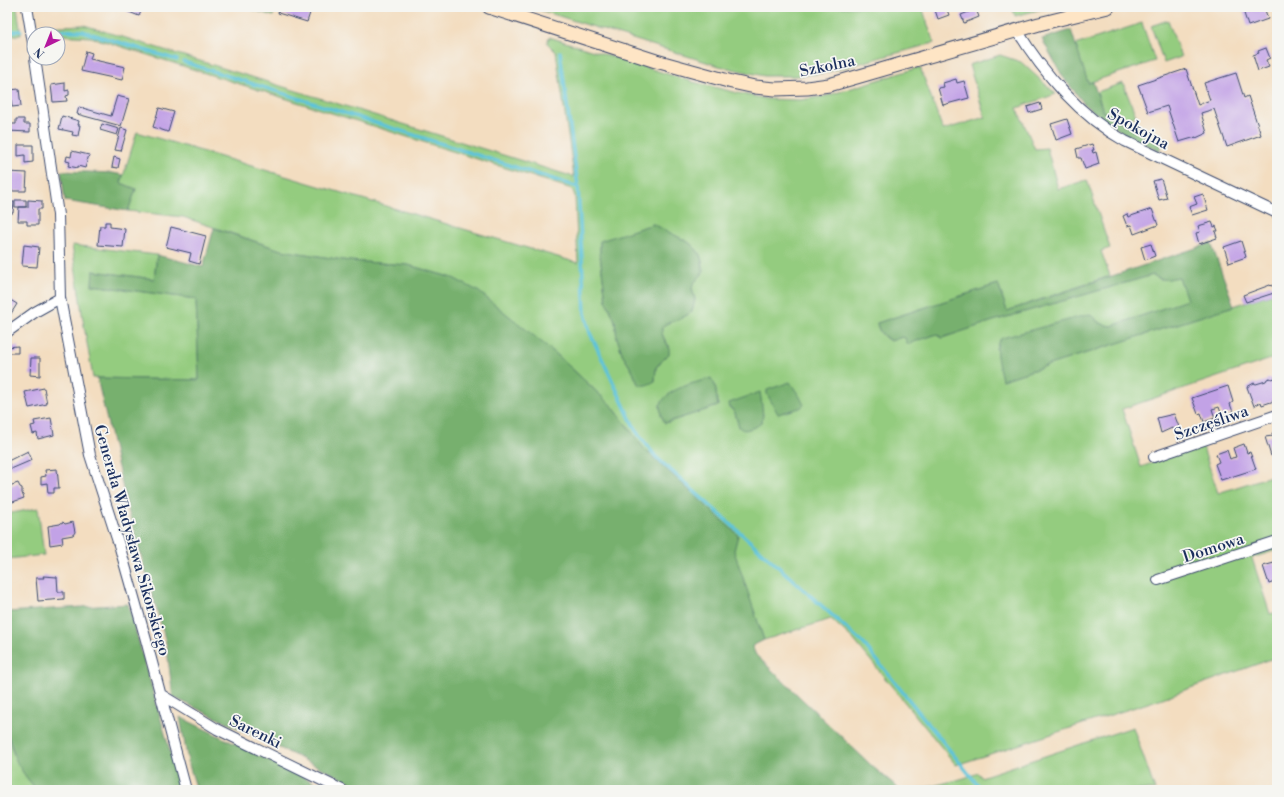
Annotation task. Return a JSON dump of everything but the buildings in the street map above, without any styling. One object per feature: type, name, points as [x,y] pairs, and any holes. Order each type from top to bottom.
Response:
[{"type":"street","points":[[27,7],[30,26]]},
{"type":"street","name":"Szkolna","points":[[489,7],[656,61],[732,82],[755,87],[775,89],[807,88],[829,85],[1017,30],[1108,7]]},
{"type":"street","name":"Spokojna","points":[[1017,30],[1034,58],[1045,71],[1075,103],[1101,127],[1125,141],[1277,213]]},
{"type":"street","name":"Generała Władysława Sikorskiego","points":[[36,66],[58,215],[60,298],[90,455],[120,548],[186,790]]},
{"type":"street","points":[[7,332],[35,312],[60,298]]},
{"type":"street","name":"Szczęśliwa","points":[[1154,457],[1277,415]]},
{"type":"street","name":"Domowa","points":[[1158,580],[1277,542]]},
{"type":"street","name":"Sarenki","points":[[160,694],[217,729],[342,790]]},
{"type":"green space","points":[[7,7],[17,7],[21,35],[7,35]]},
{"type":"green space","points":[[243,7],[276,7],[273,16]]},
{"type":"green space","points":[[530,7],[922,7],[934,43],[824,73],[797,76],[764,76],[719,66]]},
{"type":"green space","points":[[1012,7],[1050,7],[1015,16]]},
{"type":"green space","points":[[1168,20],[1181,57],[1164,63],[1151,26]]},
{"type":"green space","points":[[1142,23],[1155,61],[1088,83],[1075,45]]},
{"type":"green space","points":[[84,25],[574,177],[556,52],[547,43],[549,37],[693,82],[767,99],[800,100],[826,96],[920,67],[943,130],[985,117],[969,65],[1000,55],[1021,62],[1056,94],[1017,108],[1035,149],[1047,148],[1058,189],[1087,180],[1110,248],[1101,251],[1110,276],[1007,311],[998,284],[877,323],[878,329],[883,336],[890,341],[902,337],[905,338],[908,344],[937,334],[942,338],[993,321],[1153,275],[1160,279],[1179,277],[1188,300],[1112,326],[1100,323],[1090,314],[996,347],[1002,380],[1277,292],[1277,357],[1122,409],[1141,467],[1202,445],[1218,493],[1277,474],[1277,550],[1252,558],[1270,614],[1277,612],[1277,657],[1154,701],[956,765],[853,639],[831,619],[764,640],[733,551],[738,535],[644,449],[613,407],[554,352],[453,278],[408,265],[349,261],[281,250],[183,217],[128,211],[136,189],[121,183],[137,132],[578,263],[575,196],[572,189],[91,37],[66,35],[66,26],[62,26]],"holes":[[[653,224],[688,242],[699,253],[702,261],[703,273],[693,284],[692,289],[695,299],[692,312],[664,325],[662,328],[662,334],[670,347],[660,364],[656,367],[655,381],[638,384],[632,370],[623,356],[617,338],[615,321],[606,300],[600,255],[600,242]],[[715,385],[718,406],[665,423],[661,415],[660,405]],[[760,393],[763,416],[739,427],[735,413],[729,407]]]},
{"type":"green space","points":[[1071,30],[1088,83],[1093,82],[1103,111],[1154,140],[1163,143],[1159,151],[1123,133],[1086,106],[1063,77],[1042,39]]},
{"type":"green space","points":[[1123,83],[1136,116],[1119,121],[1103,111],[1097,92]]},
{"type":"green space","points":[[61,171],[113,173],[123,175],[121,183],[136,189],[128,211],[65,201]]},
{"type":"green space","points":[[653,224],[688,242],[694,247],[699,253],[702,261],[703,273],[693,284],[692,289],[695,299],[692,312],[663,326],[662,332],[668,346],[669,354],[656,367],[655,381],[647,385],[643,385],[638,384],[632,370],[623,356],[617,338],[615,321],[606,300],[600,255],[600,241]]},
{"type":"green space","points":[[214,228],[281,250],[349,261],[408,265],[453,278],[478,291],[554,352],[613,407],[644,449],[738,535],[734,551],[764,640],[752,646],[756,655],[899,790],[367,790],[173,697],[166,642],[128,510],[97,378],[199,380],[196,299],[92,285],[93,271],[154,279],[157,255],[203,267]]},
{"type":"green space","points":[[1211,243],[1234,306],[1002,380],[998,364],[997,346],[1002,338],[1090,314],[1100,323],[1112,326],[1187,300],[1179,277],[1163,279],[1153,275],[993,321],[942,338],[937,334],[908,344],[905,338],[902,337],[891,341],[886,338],[879,329],[877,323],[998,284],[1007,311]]},
{"type":"green space","points":[[72,245],[157,255],[154,279],[93,271],[92,285],[196,299],[199,380],[93,378]]},
{"type":"green space","points":[[711,378],[715,385],[718,406],[665,423],[661,415],[660,405],[669,394],[689,384]]},
{"type":"green space","points":[[790,382],[804,405],[800,408],[778,414],[767,394],[767,390]]},
{"type":"green space","points":[[760,392],[763,411],[762,421],[759,425],[753,428],[747,430],[741,429],[735,413],[730,407],[729,403]]},
{"type":"green space","points":[[38,508],[44,555],[7,559],[7,514]]},
{"type":"green space","points":[[128,604],[181,790],[37,790],[17,763],[7,732],[7,612]]},
{"type":"green space","points":[[180,717],[330,790],[197,790],[188,762]]},
{"type":"green space","points":[[1133,727],[1155,790],[917,790],[978,773],[981,777]]},
{"type":"green space","points":[[7,732],[18,764],[26,777],[37,790],[11,790],[7,777]]},
{"type":"waterway","points":[[7,31],[21,31]]},
{"type":"waterway","points":[[66,31],[82,31],[177,60]]},
{"type":"waterway","points":[[560,52],[578,187],[585,313],[590,333],[636,431],[656,457],[863,643],[982,790]]},
{"type":"waterway","points":[[184,62],[578,187]]}]
